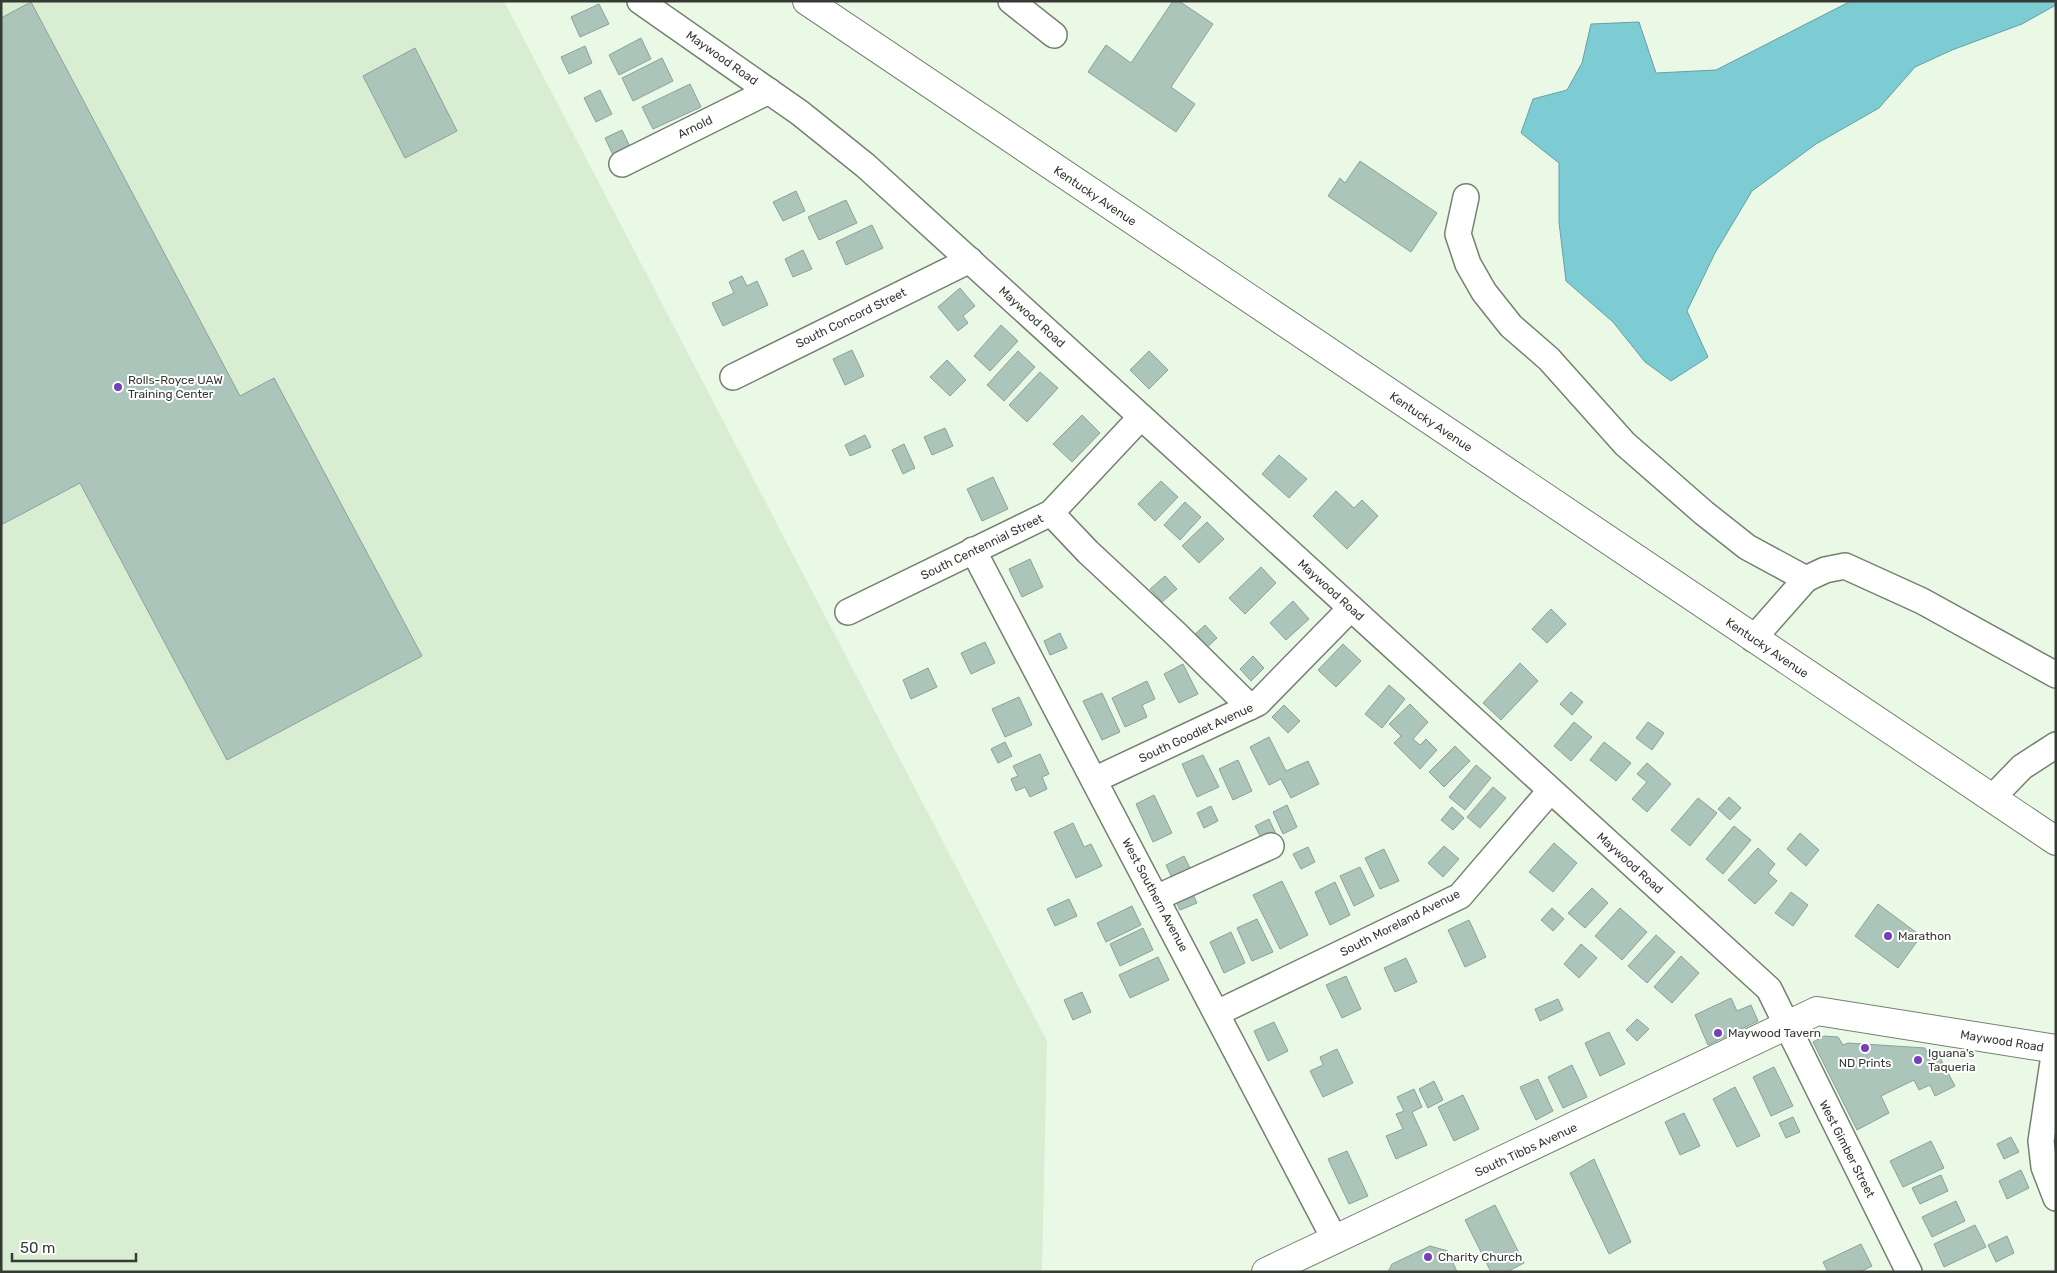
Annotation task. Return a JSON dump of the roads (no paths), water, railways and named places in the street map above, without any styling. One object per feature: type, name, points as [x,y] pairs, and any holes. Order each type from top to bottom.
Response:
[{"type":"main road","name":"Kentucky Avenue","points":[[807,1],[2056,841]]},
{"type":"main road","name":"Maywood Road","points":[[1786,1026],[1817,1011],[2056,1049]]},
{"type":"main road","name":"South Tibbs Avenue","points":[[1266,1272],[1786,1026]]},
{"type":"street","name":"Maywood Road","points":[[640,1],[806,118],[866,166],[1768,989],[1786,1026]]},
{"type":"street","points":[[1011,1],[1054,35]]},
{"type":"street","name":"Arnold","points":[[622,164],[769,91]]},
{"type":"street","points":[[1466,197],[1458,234],[1468,264],[1484,292],[1511,326],[1555,365],[1624,444],[1704,513],[1747,547],[1806,579]]},
{"type":"street","name":"South Concord Street","points":[[733,377],[970,260]]},
{"type":"street","name":"South Centennial Street","points":[[848,612],[1051,513],[1141,417]]},
{"type":"street","points":[[1051,513],[1088,552],[1175,633],[1250,707]]},
{"type":"street","name":"West Southern Avenue","points":[[973,550],[1335,1240]]},
{"type":"street","points":[[1753,639],[1806,579],[1825,570],[1846,566],[1922,601],[2056,675]]},
{"type":"street","name":"South Goodlet Avenue","points":[[1094,780],[1258,703],[1351,608]]},
{"type":"street","points":[[1992,798],[2022,767],[2056,745]]},
{"type":"street","name":"South Moreland Avenue","points":[[1217,1013],[1460,896],[1550,790]]},
{"type":"street","points":[[1156,898],[1271,846]]},
{"type":"street","name":"West Gimber Street","points":[[1786,1026],[1909,1272]]},
{"type":"street","points":[[2056,1049],[2041,1141],[2044,1167],[2056,1198]]},
{"type":"water","points":[[1851,1],[2056,1],[2056,5],[2022,24],[1952,50],[1915,67],[1879,108],[1816,144],[1752,191],[1715,253],[1687,311],[1708,357],[1671,381],[1645,362],[1613,322],[1566,281],[1559,222],[1559,163],[1521,133],[1533,99],[1567,90],[1582,63],[1591,24],[1639,22],[1656,73],[1716,70]]},
{"type":"place","name":"Rolls-Royce UAW Training Center","points":[[118,387]]},
{"type":"place","name":"Marathon","points":[[1888,936]]},
{"type":"place","name":"Maywood Tavern","points":[[1718,1033]]},
{"type":"place","name":"ND Prints","points":[[1865,1048]]},
{"type":"place","name":"Iguana's Taqueria","points":[[1918,1060]]},
{"type":"place","name":"Charity Church","points":[[1428,1257]]}]
